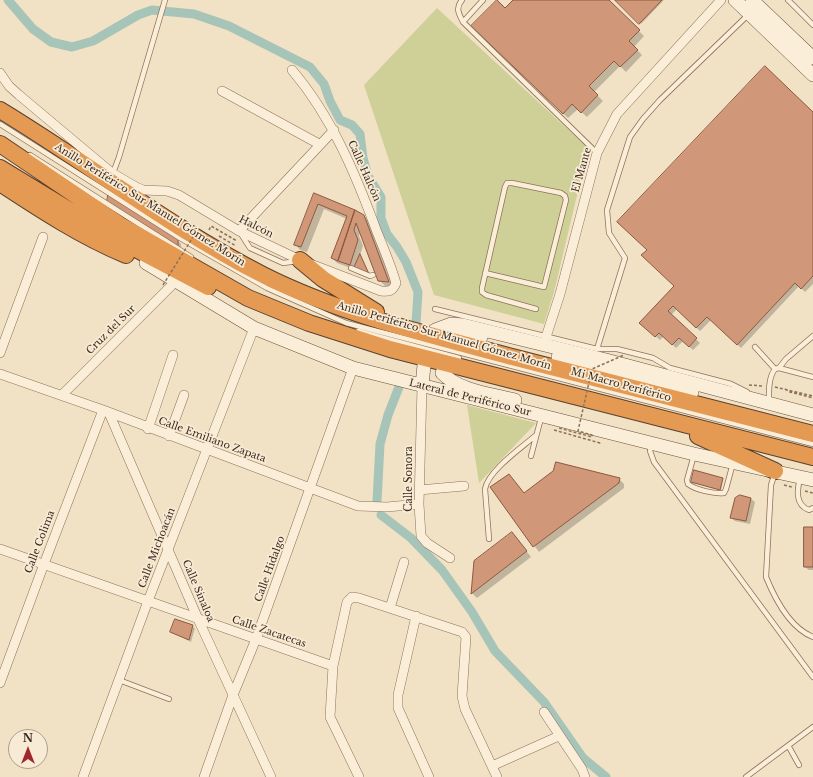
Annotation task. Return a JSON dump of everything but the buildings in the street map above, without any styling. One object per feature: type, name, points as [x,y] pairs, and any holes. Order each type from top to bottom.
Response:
[{"type":"highway","points":[[0,101],[19,122]]},
{"type":"highway","name":"Anillo Periférico Sur Manuel Gómez Morín","points":[[0,110],[75,159],[110,178],[220,251],[264,276],[316,299],[396,325],[813,434]]},
{"type":"highway","points":[[0,144],[117,232],[146,263]]},
{"type":"highway","points":[[0,154],[117,232]]},
{"type":"highway","points":[[0,168],[117,232],[308,323],[390,350],[661,419],[809,453]]},
{"type":"highway","points":[[0,175],[6,184],[146,263]]},
{"type":"highway","points":[[300,260],[323,279],[396,325]]},
{"type":"highway","points":[[734,414],[813,427]]},
{"type":"highway","points":[[661,419],[775,471]]},
{"type":"street","name":"El Mante","points":[[546,337],[560,294],[597,152],[617,114],[721,0]]},
{"type":"street","points":[[735,0],[753,6],[813,58]]},
{"type":"street","points":[[753,6],[813,75]]},
{"type":"street","name":"Calle Halcón","points":[[292,70],[309,90],[334,130],[368,207],[396,283],[394,289]]},
{"type":"street","name":"Halcón","points":[[0,73],[14,90],[110,178],[136,188],[167,191],[179,195],[239,232],[300,260],[381,291],[388,292],[394,289]]},
{"type":"street","points":[[222,91],[319,144]]},
{"type":"street","points":[[239,232],[319,144],[334,130]]},
{"type":"street","points":[[0,353],[43,237]]},
{"type":"street","name":"Lateral de Periférico Sur","points":[[146,263],[254,328],[354,368],[694,454],[813,480]]},
{"type":"street","name":"Cruz del Sur","points":[[62,395],[176,281]]},
{"type":"street","points":[[435,330],[451,324],[463,325],[606,360],[813,415]]},
{"type":"street","name":"Calle Michoacán","points":[[83,777],[205,450],[254,328]]},
{"type":"street","points":[[456,334],[478,337],[692,392],[769,403]]},
{"type":"street","points":[[148,429],[173,356]]},
{"type":"street","points":[[422,386],[424,365]]},
{"type":"street","name":"Calle Hidalgo","points":[[204,777],[233,695],[256,639],[354,368]]},
{"type":"street","points":[[442,373],[449,380],[466,387],[589,420],[647,442]]},
{"type":"street","name":"Calle Emiliano Zapata","points":[[0,374],[106,411],[148,429],[358,506],[387,507],[419,504]]},
{"type":"street","name":"Calle Sonora","points":[[422,386],[419,490],[421,536],[426,543],[450,558]]},
{"type":"street","points":[[169,436],[184,395]]},
{"type":"street","name":"Calle Sinaloa","points":[[106,411],[198,619],[271,777]]},
{"type":"street","name":"Calle Colima","points":[[0,683],[44,564],[106,411]]},
{"type":"street","points":[[419,490],[464,486]]},
{"type":"street","name":"Calle Zacatecas","points":[[0,549],[334,666]]},
{"type":"street","points":[[390,608],[404,562]]},
{"type":"street","points":[[359,777],[330,717],[334,666],[347,602],[352,597],[416,616],[462,632],[466,636],[462,696],[465,709],[497,777]]},
{"type":"street","points":[[416,616],[398,695],[398,708],[429,777]]},
{"type":"street","points":[[544,712],[582,769],[585,777]]},
{"type":"street","points":[[492,766],[559,736]]},
{"type":"lane","points":[[110,178],[119,157],[165,0]]},
{"type":"lane","points":[[462,0],[457,7],[458,13],[463,22],[597,152]]},
{"type":"lane","points":[[463,22],[483,0]]},
{"type":"lane","points":[[788,0],[813,25]]},
{"type":"lane","points":[[597,349],[625,258],[609,233],[607,210],[630,137],[643,119],[660,100],[753,6]]},
{"type":"lane","name":"Mi Macro Periférico","points":[[0,124],[180,238],[268,288],[346,323],[813,444]]},
{"type":"lane","points":[[26,152],[198,261]]},
{"type":"lane","points":[[485,272],[544,286],[566,200],[565,196],[561,193],[507,183],[485,272],[482,292],[486,295],[536,309]]},
{"type":"lane","points":[[239,232],[250,248],[283,263],[300,260]]},
{"type":"lane","points":[[351,268],[370,276],[373,275]]},
{"type":"lane","points":[[254,297],[315,319]]},
{"type":"lane","points":[[435,309],[597,349],[617,349],[653,358],[670,368],[731,384],[769,403],[769,386],[772,373],[813,336]]},
{"type":"lane","points":[[330,323],[465,360]]},
{"type":"lane","points":[[755,347],[777,368],[813,377]]},
{"type":"lane","points":[[531,456],[535,436],[542,416]]},
{"type":"lane","points":[[489,539],[485,490],[486,482],[518,450],[535,436]]},
{"type":"lane","points":[[647,442],[654,462],[813,677]]},
{"type":"lane","points":[[809,453],[813,450]]},
{"type":"lane","points":[[694,454],[688,484],[692,487],[719,493],[724,493],[726,489],[733,462]]},
{"type":"lane","points":[[775,471],[771,485],[766,577],[771,590],[794,624],[813,637]]},
{"type":"lane","points":[[800,477],[798,489],[799,502],[802,508],[808,510],[813,508]]},
{"type":"lane","points":[[119,680],[169,699]]},
{"type":"lane","points":[[746,777],[789,747],[813,727]]},
{"type":"lane","points":[[789,747],[799,765]]},
{"type":"path","points":[[210,226],[250,248]]},
{"type":"path","points":[[163,285],[198,229]]},
{"type":"path","points":[[559,428],[592,437],[592,435],[578,431],[592,369],[624,356]]},
{"type":"path","points":[[731,384],[783,388],[813,397]]},
{"type":"green space","points":[[437,8],[590,150],[583,170],[554,292],[544,324],[434,295],[364,85]]},
{"type":"green space","points":[[467,405],[536,423],[479,483]]},
{"type":"waterway","points":[[8,0],[33,29],[51,42],[72,47],[93,41],[138,15],[152,10],[194,14],[229,26],[310,67],[324,84],[330,101],[340,120],[352,125],[360,134],[363,158],[368,176],[381,197],[381,218],[387,234],[406,262],[418,292],[416,323]]},
{"type":"waterway","points":[[377,501],[380,444],[388,415],[399,387]]},
{"type":"waterway","points":[[381,515],[411,538],[442,570],[472,612],[495,651],[544,702],[583,758],[606,777]]}]
